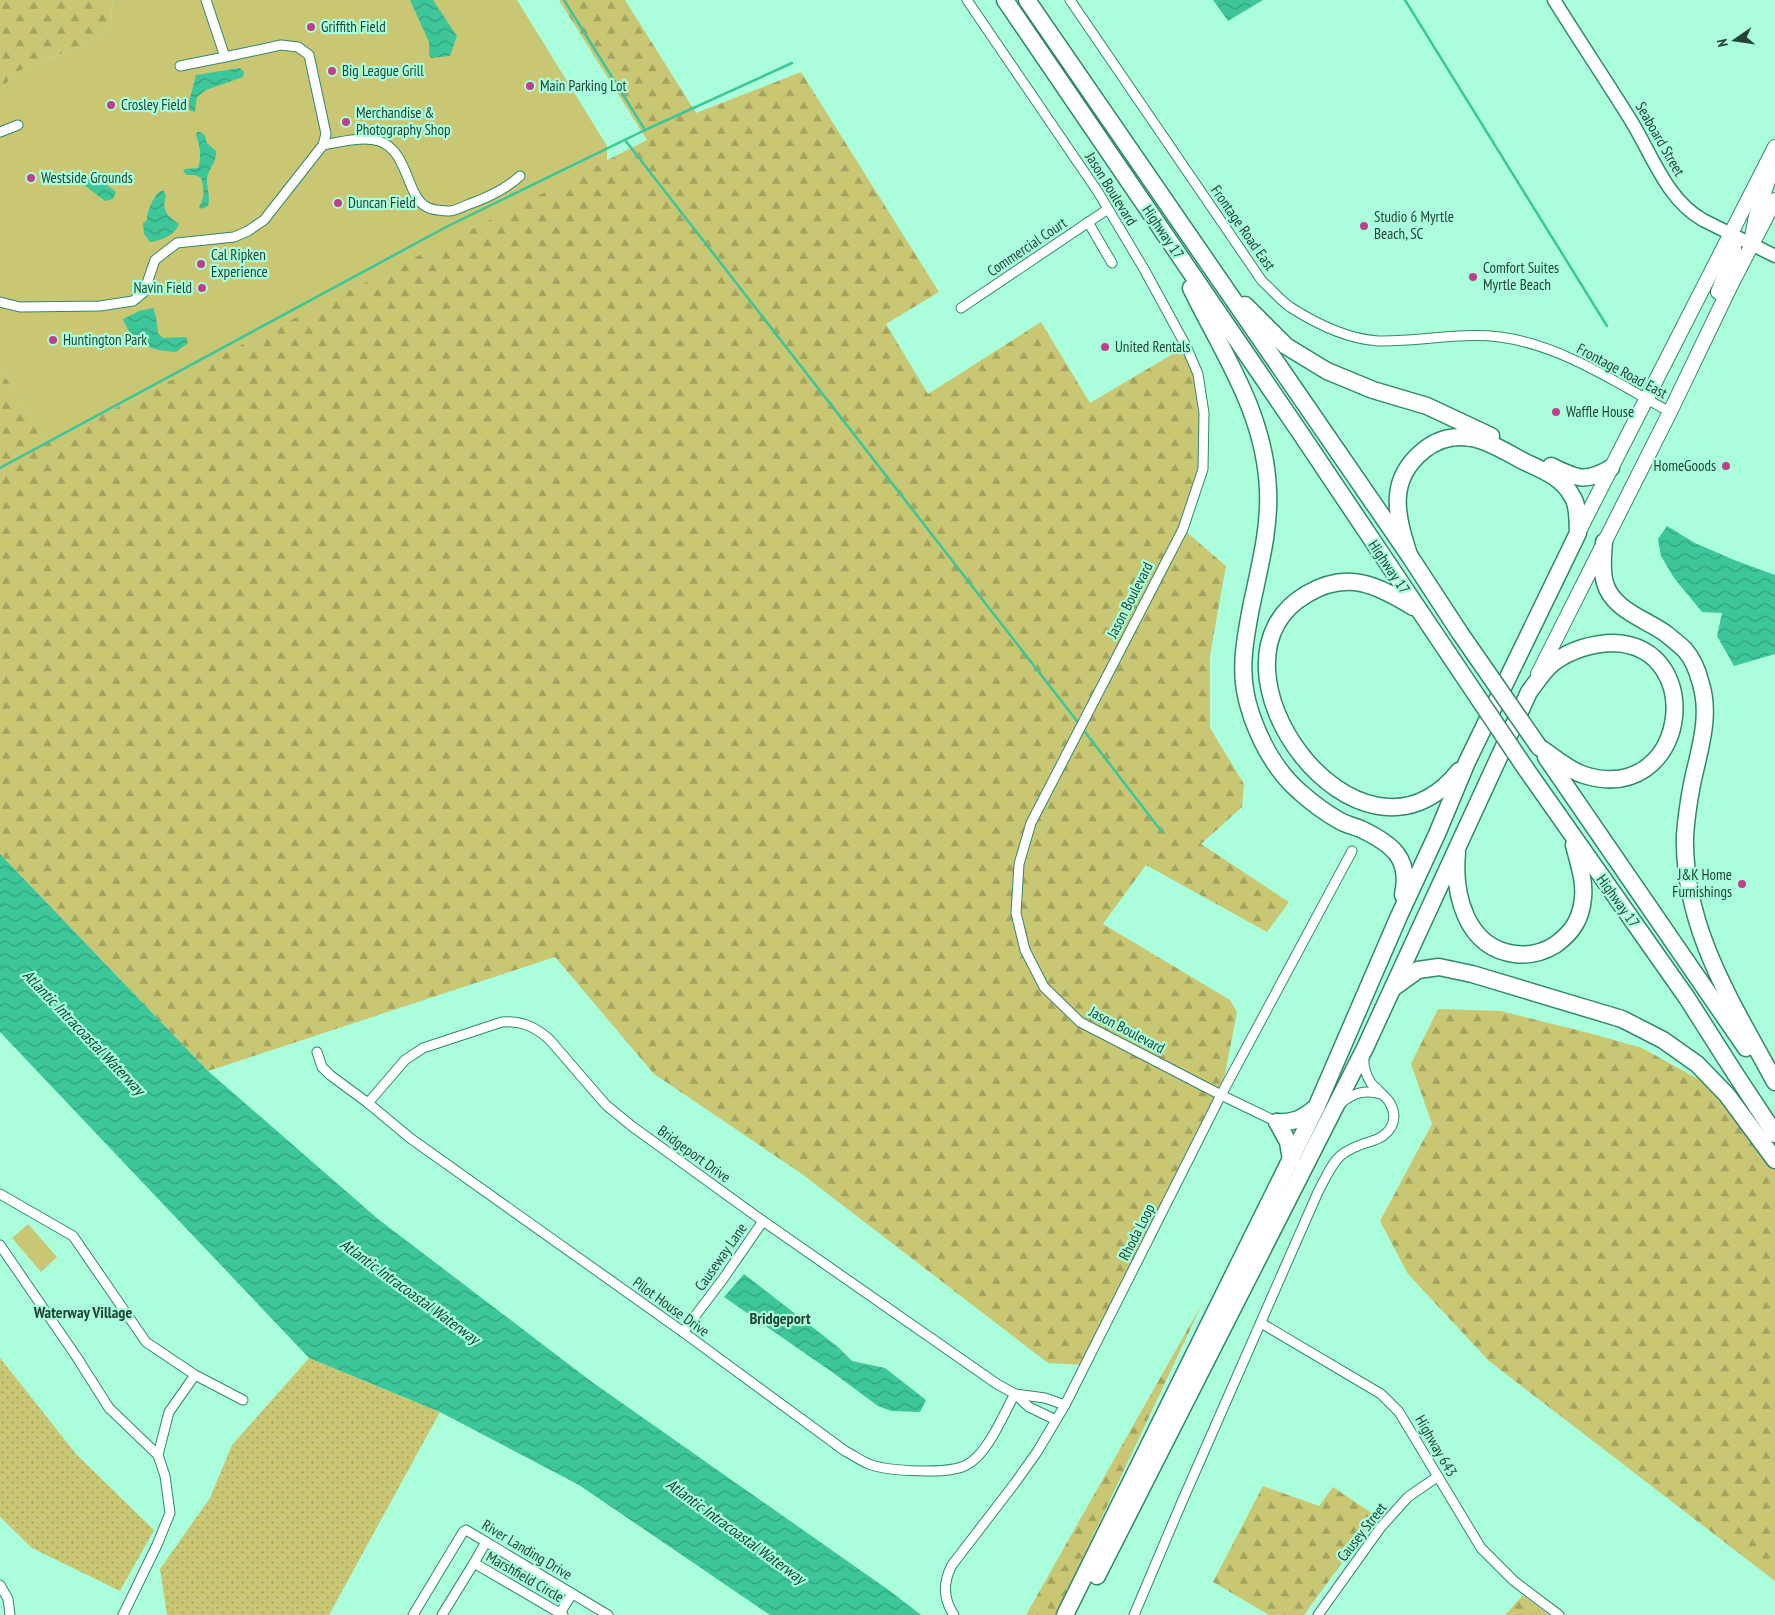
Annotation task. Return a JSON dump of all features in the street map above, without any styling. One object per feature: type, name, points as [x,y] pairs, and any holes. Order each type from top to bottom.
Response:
[{"type":"highway","name":"Highway 17","points":[[1005,0],[1288,415],[1526,770],[1687,998],[1775,1134]]},
{"type":"highway","name":"Highway 17","points":[[1027,0],[1775,1090]]},
{"type":"highway","points":[[1169,240],[1192,290],[1242,386],[1255,419],[1264,452],[1268,490],[1265,543],[1244,644],[1243,669],[1246,695],[1253,720],[1274,762],[1298,791],[1342,822],[1361,830],[1389,846],[1402,862],[1406,883],[1399,916]]},
{"type":"highway","points":[[1217,277],[1286,346],[1327,371],[1373,390],[1427,406],[1571,476],[1595,477],[1611,468]]},
{"type":"highway","points":[[1065,1615],[1316,1108],[1467,762],[1578,533],[1576,504],[1569,491],[1559,479],[1473,438],[1458,437],[1444,439],[1417,456],[1402,477],[1398,492],[1398,510],[1400,528],[1408,554]]},
{"type":"highway","points":[[1604,542],[1602,568],[1605,584],[1610,595],[1619,604],[1665,633],[1686,651],[1695,666],[1702,684],[1706,703],[1705,719],[1692,786],[1685,836],[1689,886],[1694,914],[1703,943],[1721,983],[1775,1082]]},
{"type":"highway","points":[[1418,610],[1389,593],[1358,581],[1335,582],[1315,589],[1295,601],[1276,626],[1271,638],[1268,658],[1270,686],[1277,712],[1286,732],[1310,766],[1329,784],[1349,797],[1370,804],[1391,807],[1409,805],[1433,796],[1450,783],[1467,762]]},
{"type":"highway","points":[[1077,1615],[1365,1048],[1529,692],[1553,663],[1579,648],[1606,643],[1625,644],[1653,658],[1664,671],[1672,686],[1675,716],[1667,746],[1658,757],[1639,772],[1612,779],[1589,776],[1570,768],[1539,746]]},
{"type":"highway","points":[[1459,842],[1456,869],[1457,886],[1460,902],[1467,920],[1478,935],[1492,946],[1509,953],[1527,955],[1545,951],[1563,939],[1575,927],[1580,914],[1584,896],[1583,880],[1572,836]]},
{"type":"highway","points":[[1391,989],[1418,970],[1439,967],[1472,974],[1622,1019],[1663,1040],[1697,1064],[1727,1095],[1775,1160]]},
{"type":"highway","points":[[1736,1076],[1775,1114]]},
{"type":"highway","points":[[1277,1122],[1290,1123],[1302,1119],[1316,1108]]},
{"type":"highway","points":[[1277,1122],[1288,1142],[1291,1160]]},
{"type":"main road","points":[[1578,533],[1775,147]]},
{"type":"main road","points":[[1753,245],[1752,235],[1756,216],[1775,161]]},
{"type":"main road","points":[[1529,692],[1670,412],[1731,284],[1775,200]]},
{"type":"main road","points":[[1698,353],[1710,313],[1732,259],[1734,245],[1730,234]]},
{"type":"street","points":[[206,0],[225,56]]},
{"type":"street","name":"Jason Boulevard","points":[[967,0],[1023,80],[1108,209],[1149,277],[1186,346],[1198,374],[1204,413],[1203,469],[1183,529],[1031,823],[1018,864],[1016,913],[1025,950],[1044,987],[1080,1022],[1277,1122]]},
{"type":"street","name":"Frontage Road East","points":[[1070,0],[1262,281],[1289,306],[1324,326],[1362,339],[1378,341],[1474,336],[1500,337],[1531,344],[1598,372],[1670,412]]},
{"type":"street","name":"Seaboard Street","points":[[1554,0],[1631,120],[1666,184],[1676,197],[1694,215],[1775,256]]},
{"type":"street","points":[[0,302],[20,308],[100,306],[132,301],[144,292],[155,260],[177,243],[234,237],[248,231],[264,220],[323,145],[326,134],[310,55],[298,46],[281,45],[180,66]]},
{"type":"street","points":[[0,132],[18,125]]},
{"type":"street","points":[[323,145],[364,139],[380,141],[393,150],[402,162],[418,200],[427,208],[450,211],[479,201],[509,186],[520,176]]},
{"type":"street","name":"Commercial Court","points":[[961,308],[1108,209]]},
{"type":"street","points":[[1088,222],[1112,263]]},
{"type":"street","name":"Rhoda Loop","points":[[954,1615],[946,1598],[947,1577],[952,1565],[1016,1483],[1056,1420],[1221,1095],[1352,852]]},
{"type":"street","name":"Bridgeport Drive","points":[[368,1104],[405,1060],[423,1048],[502,1022],[514,1021],[526,1024],[540,1031],[549,1039],[606,1105],[633,1127],[763,1221],[997,1384],[1015,1394],[1029,1407],[1056,1420]]},
{"type":"street","points":[[1134,1615],[1318,1192],[1337,1158],[1353,1148],[1381,1138],[1389,1132],[1393,1122],[1393,1112],[1390,1103],[1371,1082],[1364,1067],[1365,1048]]},
{"type":"street","name":"Pilot House Drive","points":[[317,1052],[322,1067],[330,1075],[410,1138],[683,1332],[845,1451],[869,1464],[886,1469],[946,1470],[966,1465],[985,1447],[1015,1394]]},
{"type":"street","points":[[1334,1109],[1346,1099],[1364,1091],[1372,1091],[1384,1096]]},
{"type":"street","points":[[0,1194],[73,1236],[146,1342],[195,1375],[243,1400]]},
{"type":"street","name":"Causeway Lane","points":[[683,1332],[763,1221]]},
{"type":"street","points":[[0,1245],[109,1408],[158,1455],[165,1476],[170,1513],[157,1545],[123,1615]]},
{"type":"street","name":"Highway 643","points":[[1261,1323],[1381,1394],[1399,1412],[1481,1548],[1514,1581],[1558,1615]]},
{"type":"street","points":[[158,1455],[169,1412],[195,1375]]},
{"type":"street","name":"Bridgeport Drive","points":[[1015,1394],[1045,1398],[1064,1405]]},
{"type":"street","name":"Causey Street","points":[[1318,1615],[1381,1527],[1408,1497],[1438,1477]]},
{"type":"street","name":"River Landing Drive","points":[[413,1615],[466,1530],[608,1615]]},
{"type":"street","points":[[474,1563],[486,1542]]},
{"type":"street","name":"Marshfield Circle","points":[[442,1615],[474,1563],[562,1614]]},
{"type":"street","points":[[0,1585],[8,1599],[10,1615]]},
{"type":"street","points":[[562,1614],[572,1594]]},
{"type":"green space","points":[[0,0],[113,0],[109,30],[81,46],[19,71],[0,90]]},
{"type":"green space","name":"Cal Ripken Experience","points":[[113,0],[517,0],[607,146],[607,161],[46,443],[0,368],[0,90],[19,71],[81,46],[109,30]]},
{"type":"green space","points":[[559,0],[625,0],[696,113],[801,72],[939,292],[886,324],[928,394],[1041,322],[1090,403],[1186,346],[1198,374],[1203,469],[1183,529],[1226,566],[1210,655],[1210,728],[1244,784],[1242,807],[1201,844],[1289,902],[1267,932],[1146,865],[1103,924],[1230,1000],[1237,1012],[1221,1095],[1085,1365],[1048,1363],[802,1174],[654,1074],[555,957],[208,1071],[0,854],[0,368],[46,443],[647,140]]},
{"type":"green space","points":[[1438,1009],[1501,1011],[1642,1048],[1727,1095],[1775,1160],[1775,1581],[1489,1361],[1408,1274],[1380,1221],[1432,1124],[1411,1064]]},
{"type":"green space","points":[[28,1224],[57,1257],[41,1272],[12,1238]]},
{"type":"green space","points":[[1203,1302],[1056,1615],[1026,1615]]},
{"type":"green space","points":[[0,1358],[77,1455],[154,1530],[120,1591],[32,1548],[0,1517]]},
{"type":"green space","points":[[309,1358],[440,1412],[329,1615],[167,1615],[160,1569],[210,1498],[232,1445]]},
{"type":"green space","points":[[1263,1486],[1319,1506],[1333,1487],[1376,1516],[1304,1615],[1269,1615],[1213,1582]]},
{"type":"green space","points":[[1523,1595],[1549,1615],[1505,1615]]},
{"type":"water","points":[[410,0],[433,0],[457,36],[450,56],[431,58],[429,42]]},
{"type":"water","points":[[1213,0],[1263,0],[1228,21]]},
{"type":"water","points":[[240,68],[244,72],[243,77],[206,90],[197,97],[195,112],[189,110],[189,102],[196,75]]},
{"type":"water","points":[[197,132],[201,132],[205,136],[207,143],[216,151],[207,178],[208,206],[202,209],[199,207],[203,193],[201,178],[195,175],[187,175],[183,171],[185,169],[198,168],[200,155]]},
{"type":"water","points":[[92,178],[107,185],[116,192],[113,199],[105,201],[84,185],[86,180]]},
{"type":"water","points":[[160,191],[164,191],[166,196],[164,206],[167,213],[179,224],[167,237],[150,242],[144,234],[143,223],[147,220],[151,204]]},
{"type":"water","points":[[153,308],[158,333],[163,338],[186,337],[188,343],[176,352],[157,350],[145,345],[135,338],[125,324],[123,319],[139,311]]},
{"type":"water","points":[[1667,526],[1695,543],[1775,575],[1775,654],[1734,666],[1717,636],[1722,613],[1702,612],[1674,578],[1661,556],[1658,539]]},
{"type":"water","name":"Atlantic Intracoastal Waterway","points":[[0,854],[208,1071],[378,1219],[592,1382],[890,1591],[921,1615],[770,1615],[579,1485],[440,1412],[309,1358],[0,1032]]},
{"type":"water","points":[[744,1274],[838,1347],[852,1361],[885,1368],[926,1400],[920,1412],[891,1411],[878,1406],[724,1297]]},
{"type":"waterway","points":[[564,0],[645,130]]},
{"type":"waterway","points":[[1405,0],[1607,326]]},
{"type":"waterway","points":[[0,468],[448,226],[645,130],[792,63]]},
{"type":"waterway","points":[[625,140],[1077,721]]},
{"type":"waterway","points":[[1085,732],[1162,832]]},
{"type":"place","name":"Griffith Field","points":[[311,27]]},
{"type":"place","name":"Big League Grill","points":[[332,71]]},
{"type":"place","name":"Main Parking Lot","points":[[530,86]]},
{"type":"place","name":"Crosley Field","points":[[111,105]]},
{"type":"place","name":"Merchandise & Photography Shop","points":[[346,122]]},
{"type":"place","name":"Westside Grounds","points":[[31,178]]},
{"type":"place","name":"Duncan Field","points":[[338,203]]},
{"type":"place","name":"Studio 6 Myrtle Beach, SC","points":[[1364,226]]},
{"type":"place","name":"Cal Ripken Experience","points":[[201,264]]},
{"type":"place","name":"Comfort Suites Myrtle Beach","points":[[1473,277]]},
{"type":"place","name":"Navin Field","points":[[202,288]]},
{"type":"place","name":"Huntington Park","points":[[53,340]]},
{"type":"place","name":"United Rentals","points":[[1105,347]]},
{"type":"place","name":"Waffle House","points":[[1556,412]]},
{"type":"place","name":"HomeGoods","points":[[1726,466]]},
{"type":"place","name":"J&K Home Furnishings","points":[[1742,884]]},
{"type":"district","name":"Waterway Village","points":[[83,1312]]},
{"type":"district","name":"Bridgeport","points":[[780,1318]]}]
